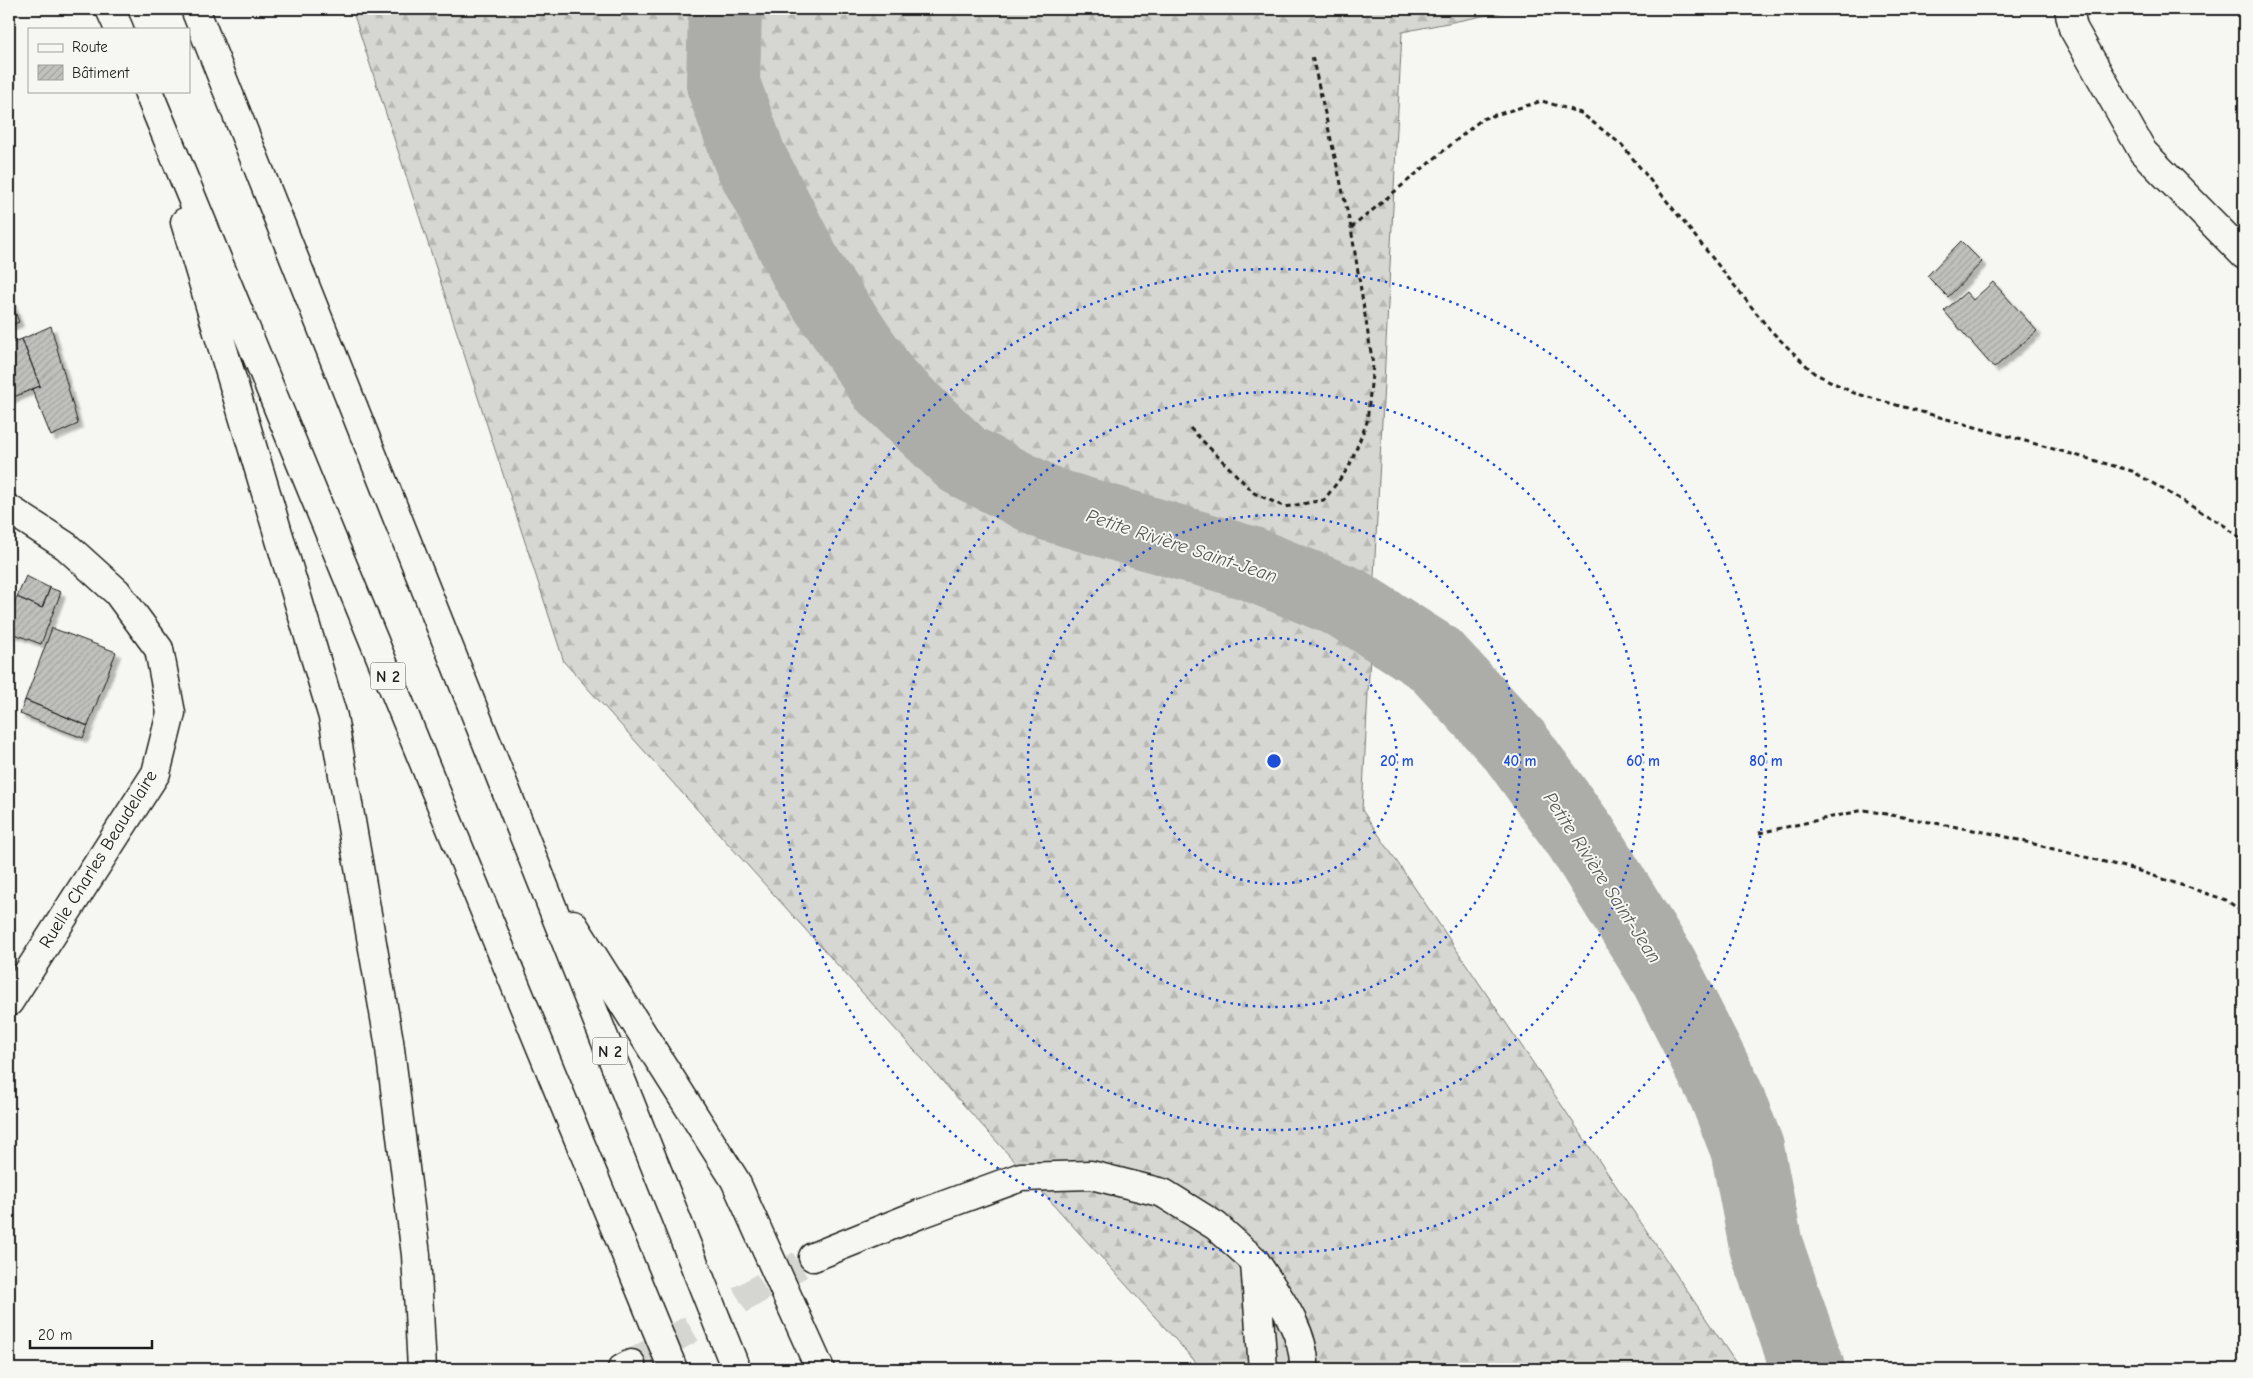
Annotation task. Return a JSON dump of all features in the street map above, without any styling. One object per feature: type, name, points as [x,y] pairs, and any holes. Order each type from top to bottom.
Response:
[{"type":"main road","points":[[110,9],[119,28]]},
{"type":"main road","name":"N 2","points":[[195,9],[736,1369]]},
{"type":"main road","points":[[2069,9],[2073,28],[2143,152],[2244,255]]},
{"type":"main road","points":[[147,92],[333,717],[389,1041],[416,1255],[422,1369]]},
{"type":"main road","name":"N 2","points":[[147,92],[673,1369]]},
{"type":"main road","name":"Ruelle Charles Beaudelaire","points":[[9,509],[66,546],[117,592],[159,648],[171,714],[156,773],[9,1002]]},
{"type":"main road","points":[[539,870],[735,1180],[820,1369]]},
{"type":"main road","points":[[814,1257],[920,1214],[1021,1177],[1091,1175],[1163,1193],[1216,1226],[1255,1262],[1288,1310],[1304,1357],[1304,1369]]},
{"type":"main road","points":[[1255,1262],[1263,1369]]},
{"type":"path","points":[[1190,428],[1254,493],[1285,507],[1324,500],[1349,467],[1367,422],[1373,365],[1352,228],[1312,56]]},
{"type":"path","points":[[1352,228],[1482,119],[1542,101],[1581,113],[1622,145],[1770,330],[1814,373],[1854,393],[2132,471],[2225,526],[2244,542]]},
{"type":"path","points":[[1759,833],[1864,810],[1995,834],[2136,870],[2226,900],[2244,913]]},
{"type":"green space","points":[[352,9],[1518,9],[1402,32],[1362,810],[1740,1369],[1202,1369],[564,662]]},
{"type":"building","points":[[1961,241],[1982,262],[1948,297],[1927,276]]},
{"type":"building","points":[[1993,282],[2037,331],[1994,368],[1944,311],[1966,292],[1973,300]]},
{"type":"building","points":[[9,296],[19,322],[9,326]]},
{"type":"building","points":[[51,326],[78,424],[51,436],[32,389],[40,386],[22,339]]},
{"type":"building","points":[[22,339],[40,386],[9,399],[9,344]]},
{"type":"building","points":[[26,576],[50,588],[42,608],[17,597]]},
{"type":"building","points":[[50,588],[61,592],[41,644],[9,632],[9,619],[17,597],[42,608]]},
{"type":"building","points":[[52,628],[116,652],[88,726],[25,700]]},
{"type":"building","points":[[25,700],[88,726],[83,738],[20,714]]},
{"type":"waterway","name":"Petite Rivière Saint-Jean","points":[[725,9],[723,84],[750,159],[808,272],[885,385],[963,460],[1049,504],[1249,563],[1347,603],[1435,659],[1515,746],[1581,837],[1662,968],[1725,1092],[1747,1148],[1766,1246],[1808,1369]]},
{"type":"tunnel","points":[[631,1364],[813,1257]]}]
